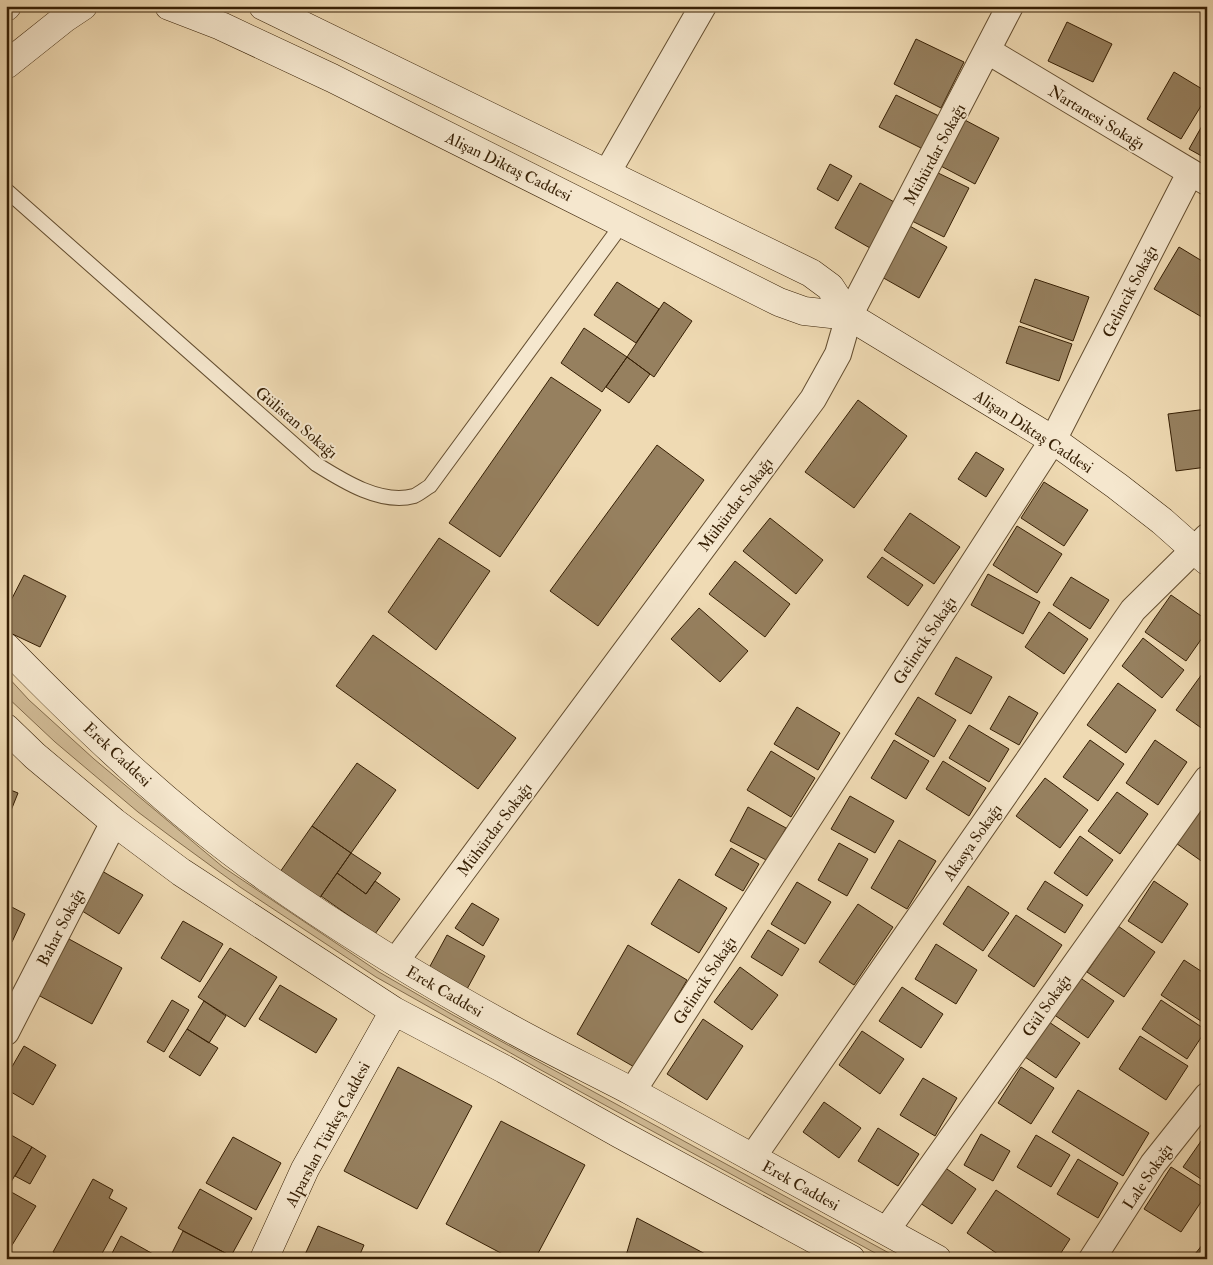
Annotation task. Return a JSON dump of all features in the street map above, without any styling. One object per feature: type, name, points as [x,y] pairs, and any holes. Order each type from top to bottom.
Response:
[{"type":"street","points":[[6,65],[83,6]]},
{"type":"street","name":"Alişan Diktaş Caddesi","points":[[169,6],[221,26],[332,78],[779,302],[804,311],[849,316],[1053,440],[1202,549]]},
{"type":"street","name":"Alişan Diktaş Caddesi","points":[[263,6],[811,273],[830,287],[849,316]]},
{"type":"street","points":[[607,173],[704,6]]},
{"type":"street","name":"Mühürdar Sokağı","points":[[395,962],[813,399],[838,354],[849,316],[988,52],[1010,6]]},
{"type":"street","name":"Nartanesi Sokağı","points":[[988,52],[1199,178]]},
{"type":"street","name":"Gelincik Sokağı","points":[[632,1092],[1053,440],[1199,178]]},
{"type":"street","name":"Akasya Sokağı","points":[[752,1158],[1133,610],[1202,549]]},
{"type":"street","name":"Erek Caddesi","points":[[6,647],[43,685],[146,782],[280,887],[334,924],[395,962],[506,1026],[632,1092],[937,1259]]},
{"type":"street","points":[[6,728],[35,756],[114,822],[181,872],[394,1011],[504,1068],[620,1134],[851,1259]]},
{"type":"street","name":"Gül Sokağı","points":[[886,1231],[1207,779]]},
{"type":"street","name":"Bahar Sokağı","points":[[6,1032],[114,822]]},
{"type":"street","name":"Alparslan Türkeş Caddesi","points":[[264,1259],[305,1169],[394,1011]]},
{"type":"street","name":"Lale Sokağı","points":[[1092,1259],[1153,1164],[1207,1096]]},
{"type":"lane","name":"Gülistan Sokağı","points":[[6,190],[316,464],[345,482],[370,492],[395,498],[414,496],[430,486],[623,223]]},
{"type":"shaded area","points":[[6,675],[29,700],[94,759],[223,867],[379,972],[453,1015],[900,1259],[886,1259],[539,1069],[376,977],[240,887],[138,812],[55,742],[6,696]]},
{"type":"building","points":[[1067,22],[1112,44],[1093,82],[1048,61]]},
{"type":"building","points":[[916,39],[964,62],[941,108],[894,84]]},
{"type":"building","points":[[1174,72],[1207,92],[1207,96],[1181,139],[1147,119]]},
{"type":"building","points":[[896,95],[941,117],[925,150],[879,127]]},
{"type":"building","points":[[1207,117],[1207,159],[1189,149]]},
{"type":"building","points":[[961,118],[999,138],[975,184],[937,164]]},
{"type":"building","points":[[830,164],[852,176],[838,201],[817,189]]},
{"type":"building","points":[[934,171],[969,188],[944,237],[908,219]]},
{"type":"building","points":[[860,183],[896,203],[870,248],[835,228]]},
{"type":"building","points":[[908,225],[947,247],[919,298],[880,276]]},
{"type":"building","points":[[1179,247],[1207,264],[1207,320],[1154,289]]},
{"type":"building","points":[[1035,279],[1089,297],[1073,341],[1020,322]]},
{"type":"building","points":[[617,282],[659,309],[636,343],[594,315]]},
{"type":"building","points":[[664,302],[692,321],[654,377],[627,357]]},
{"type":"building","points":[[1019,326],[1072,344],[1059,381],[1006,363]]},
{"type":"building","points":[[584,328],[627,357],[602,392],[561,363]]},
{"type":"building","points":[[627,357],[650,374],[629,403],[606,387]]},
{"type":"building","points":[[551,377],[601,410],[500,557],[449,523]]},
{"type":"building","points":[[858,400],[907,436],[854,508],[805,472]]},
{"type":"building","points":[[1207,409],[1207,467],[1176,471],[1168,414]]},
{"type":"building","points":[[657,445],[704,480],[598,626],[550,591]]},
{"type":"building","points":[[976,452],[1004,469],[986,497],[958,479]]},
{"type":"building","points":[[1044,482],[1088,510],[1064,546],[1021,518]]},
{"type":"building","points":[[910,513],[960,547],[934,584],[884,550]]},
{"type":"building","points":[[770,518],[823,560],[796,594],[743,551]]},
{"type":"building","points":[[1017,526],[1062,554],[1037,593],[993,565]]},
{"type":"building","points":[[439,538],[490,571],[436,650],[388,612]]},
{"type":"building","points":[[882,557],[923,585],[908,606],[867,577]]},
{"type":"building","points":[[735,561],[790,604],[765,637],[709,594]]},
{"type":"building","points":[[988,574],[1040,602],[1023,634],[971,605]]},
{"type":"building","points":[[24,575],[66,596],[40,647],[6,631],[6,610]]},
{"type":"building","points":[[1071,577],[1109,600],[1090,629],[1053,605]]},
{"type":"building","points":[[1171,595],[1207,620],[1207,631],[1186,661],[1145,632]]},
{"type":"building","points":[[699,608],[748,651],[720,682],[671,639]]},
{"type":"building","points":[[1049,612],[1088,639],[1064,674],[1025,647]]},
{"type":"building","points":[[373,635],[516,738],[478,789],[336,686]]},
{"type":"building","points":[[1143,638],[1184,670],[1162,698],[1122,666]]},
{"type":"building","points":[[956,657],[992,677],[971,714],[935,694]]},
{"type":"building","points":[[1202,674],[1207,677],[1207,732],[1176,710]]},
{"type":"building","points":[[1118,683],[1156,710],[1126,753],[1087,725]]},
{"type":"building","points":[[1009,696],[1038,713],[1019,745],[990,729]]},
{"type":"building","points":[[918,697],[956,720],[934,757],[895,734]]},
{"type":"building","points":[[797,707],[840,733],[818,770],[774,744]]},
{"type":"building","points":[[969,725],[1009,749],[989,782],[949,758]]},
{"type":"building","points":[[894,740],[929,761],[906,799],[871,778]]},
{"type":"building","points":[[1090,740],[1124,764],[1098,801],[1063,777]]},
{"type":"building","points":[[1155,740],[1187,762],[1158,805],[1126,783]]},
{"type":"building","points":[[771,751],[815,778],[791,817],[747,790]]},
{"type":"building","points":[[943,761],[986,788],[969,816],[926,789]]},
{"type":"building","points":[[357,763],[396,790],[351,853],[312,826]]},
{"type":"building","points":[[1045,778],[1088,810],[1060,848],[1016,816]]},
{"type":"building","points":[[6,780],[11,782],[8,789],[18,793],[6,823]]},
{"type":"building","points":[[1117,792],[1148,814],[1120,854],[1088,831]]},
{"type":"building","points":[[850,796],[894,821],[875,853],[831,829]]},
{"type":"building","points":[[1207,801],[1207,865],[1173,841]]},
{"type":"building","points":[[748,807],[786,828],[768,861],[730,841]]},
{"type":"building","points":[[312,826],[351,853],[319,899],[280,872]]},
{"type":"building","points":[[1080,836],[1113,860],[1087,896],[1054,873]]},
{"type":"building","points":[[899,840],[936,861],[907,909],[871,888]]},
{"type":"building","points":[[839,843],[868,859],[847,896],[818,880]]},
{"type":"building","points":[[731,848],[759,864],[743,891],[715,875]]},
{"type":"building","points":[[351,853],[381,873],[366,894],[337,873]]},
{"type":"building","points":[[102,871],[143,895],[119,934],[79,909]]},
{"type":"building","points":[[337,873],[366,894],[375,881],[400,899],[375,934],[321,896]]},
{"type":"building","points":[[679,879],[727,908],[699,953],[651,924]]},
{"type":"building","points":[[1045,881],[1083,905],[1065,933],[1027,909]]},
{"type":"building","points":[[1154,881],[1188,904],[1162,943],[1128,921]]},
{"type":"building","points":[[797,882],[831,902],[805,944],[771,924]]},
{"type":"building","points":[[968,886],[1009,913],[983,951],[943,924]]},
{"type":"building","points":[[472,903],[499,919],[483,946],[455,928]]},
{"type":"building","points":[[6,904],[25,914],[12,942],[6,939]]},
{"type":"building","points":[[858,904],[893,927],[854,985],[819,962]]},
{"type":"building","points":[[1016,915],[1062,945],[1034,987],[988,956]]},
{"type":"building","points":[[183,921],[223,944],[200,982],[161,958]]},
{"type":"building","points":[[1118,926],[1155,952],[1124,997],[1087,972]]},
{"type":"building","points":[[768,930],[799,949],[782,976],[751,957]]},
{"type":"building","points":[[447,935],[485,956],[467,989],[429,968]]},
{"type":"building","points":[[69,939],[122,968],[92,1024],[38,995]]},
{"type":"building","points":[[936,944],[977,970],[956,1004],[915,979]]},
{"type":"building","points":[[628,945],[687,980],[636,1068],[577,1034]]},
{"type":"building","points":[[230,948],[277,977],[245,1027],[198,997]]},
{"type":"building","points":[[1184,960],[1207,975],[1207,1025],[1161,995]]},
{"type":"building","points":[[740,967],[778,995],[752,1030],[714,1002]]},
{"type":"building","points":[[1079,977],[1114,1001],[1088,1038],[1053,1014]]},
{"type":"building","points":[[280,985],[337,1019],[316,1053],[259,1019]]},
{"type":"building","points":[[902,987],[943,1014],[921,1048],[879,1021]]},
{"type":"building","points":[[172,1000],[189,1010],[164,1052],[147,1042]]},
{"type":"building","points":[[1161,1000],[1206,1030],[1187,1059],[1142,1029]]},
{"type":"building","points":[[204,1001],[226,1016],[209,1043],[187,1029]]},
{"type":"building","points":[[703,1019],[743,1046],[707,1100],[667,1074]]},
{"type":"building","points":[[1046,1020],[1080,1043],[1056,1078],[1022,1055]]},
{"type":"building","points":[[187,1029],[218,1048],[200,1076],[169,1057]]},
{"type":"building","points":[[862,1031],[904,1059],[880,1094],[839,1065]]},
{"type":"building","points":[[1140,1036],[1188,1066],[1166,1100],[1119,1069]]},
{"type":"building","points":[[24,1046],[56,1065],[33,1105],[6,1089],[6,1077]]},
{"type":"building","points":[[398,1067],[472,1106],[417,1209],[344,1171]]},
{"type":"building","points":[[1021,1067],[1054,1088],[1031,1124],[998,1103]]},
{"type":"building","points":[[923,1078],[957,1098],[935,1136],[900,1115]]},
{"type":"building","points":[[1078,1090],[1149,1133],[1123,1176],[1052,1132]]},
{"type":"building","points":[[824,1102],[861,1128],[839,1158],[803,1132]]},
{"type":"building","points":[[501,1121],[585,1165],[535,1259],[512,1259],[446,1224]]},
{"type":"building","points":[[878,1128],[919,1154],[898,1186],[858,1161]]},
{"type":"building","points":[[6,1132],[32,1147],[8,1187],[6,1186]]},
{"type":"building","points":[[981,1134],[1010,1151],[993,1181],[964,1165]]},
{"type":"building","points":[[1207,1134],[1207,1183],[1183,1167]]},
{"type":"building","points":[[1036,1135],[1070,1155],[1051,1187],[1017,1167]]},
{"type":"building","points":[[233,1137],[281,1163],[256,1210],[206,1183]]},
{"type":"building","points":[[32,1147],[46,1156],[30,1184],[15,1176]]},
{"type":"building","points":[[1078,1159],[1118,1183],[1098,1218],[1057,1194]]},
{"type":"building","points":[[944,1167],[976,1189],[952,1224],[920,1203]]},
{"type":"building","points":[[1171,1167],[1207,1190],[1207,1193],[1181,1232],[1144,1209]]},
{"type":"building","points":[[93,1179],[113,1190],[109,1198],[127,1208],[99,1259],[65,1259],[53,1252]]},
{"type":"building","points":[[6,1189],[36,1206],[6,1255]]},
{"type":"building","points":[[200,1189],[252,1218],[231,1256],[178,1228]]},
{"type":"building","points":[[996,1190],[1070,1239],[1057,1259],[1005,1259],[967,1233]]},
{"type":"building","points":[[637,1218],[711,1257],[710,1259],[625,1259]]},
{"type":"building","points":[[318,1226],[364,1245],[358,1259],[303,1259]]},
{"type":"building","points":[[183,1231],[231,1256],[230,1259],[169,1259]]},
{"type":"building","points":[[121,1236],[162,1259],[109,1259]]},
{"type":"building","points":[[1207,1239],[1207,1259],[1191,1259]]}]
